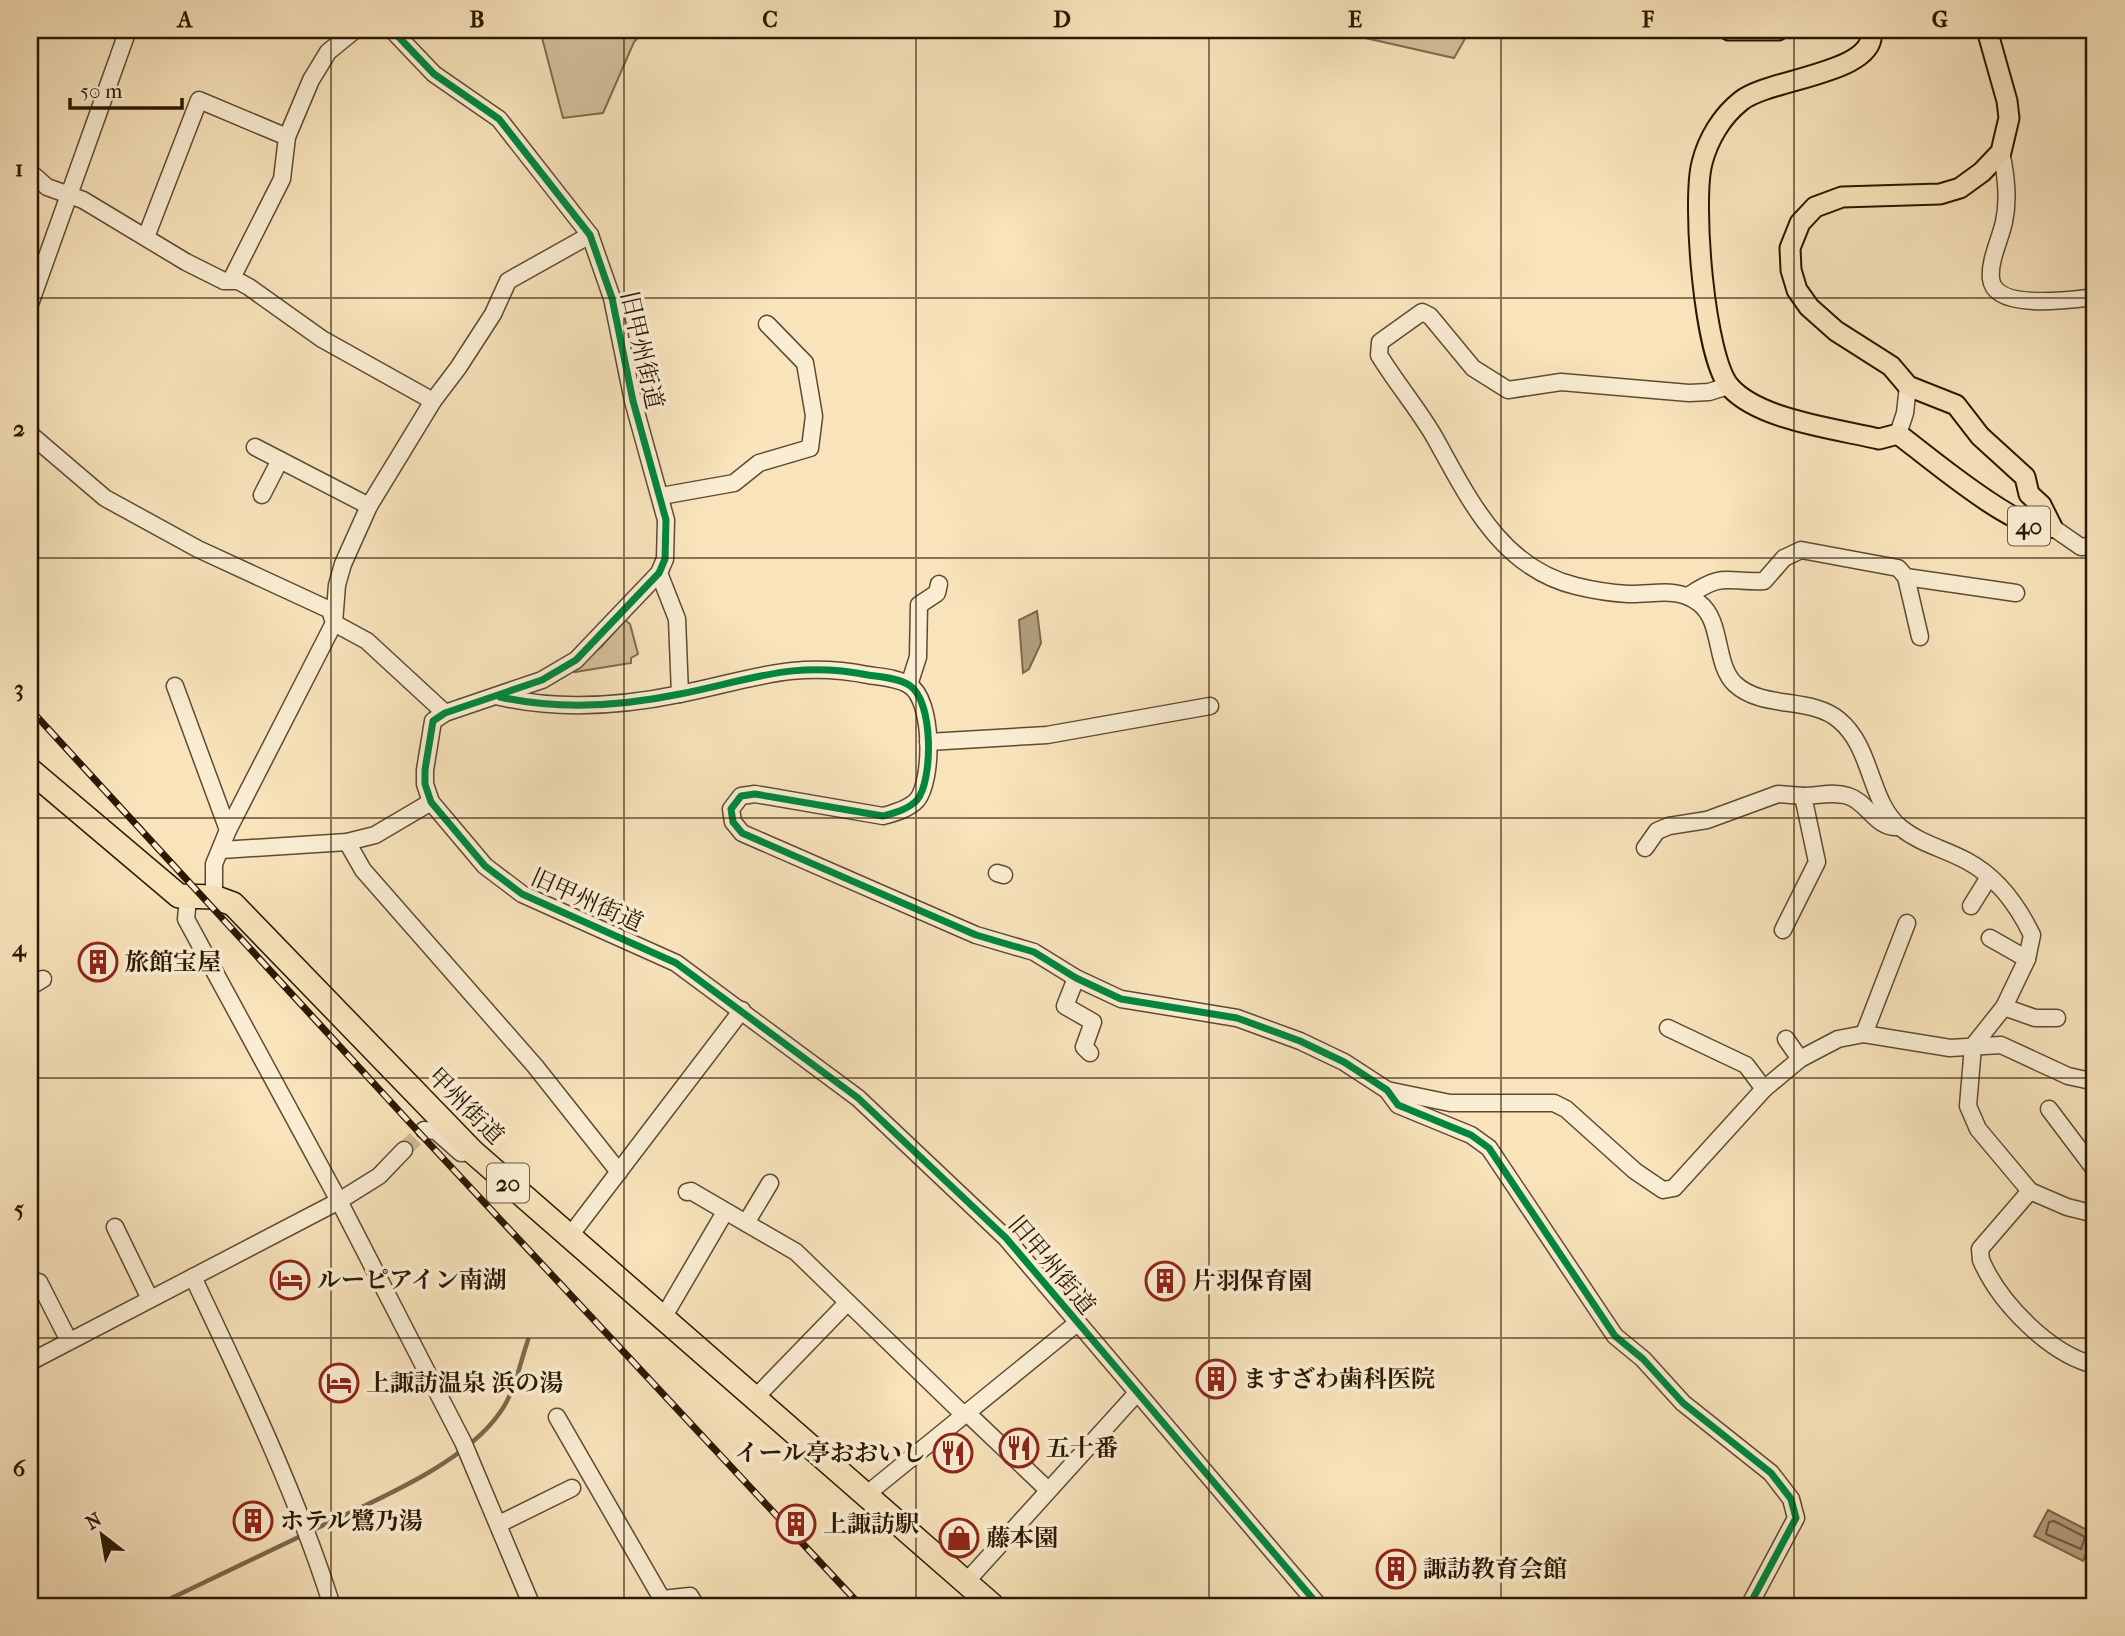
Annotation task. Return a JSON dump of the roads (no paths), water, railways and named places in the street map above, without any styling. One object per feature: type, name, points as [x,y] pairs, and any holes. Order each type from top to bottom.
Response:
[{"type":"highway","points":[[30,770],[164,887],[188,899],[214,897]]},
{"type":"highway","name":"甲州街道","points":[[214,897],[233,904],[473,1152],[993,1606]]},
{"type":"main road","points":[[1729,30],[1778,30]]},
{"type":"main road","points":[[1871,30],[1870,47],[1863,56],[1848,64],[1763,88],[1741,100],[1717,127],[1702,162],[1697,199],[1707,320],[1728,386],[1753,405],[1793,418],[1879,439],[1898,434]]},
{"type":"main road","points":[[1987,30],[2007,101],[2009,118],[2001,152]]},
{"type":"main road","name":"40","points":[[1898,434],[2008,515],[2027,526],[2043,530],[2052,527],[2041,505],[2029,494],[2025,477],[1980,436],[1956,405],[1908,386],[1891,366],[1836,331],[1809,307],[1797,289],[1790,270],[1790,248],[1800,223],[1815,207],[1842,197],[1940,194],[1960,188],[1982,172],[2001,152]]},
{"type":"street","points":[[30,304],[128,30]]},
{"type":"street","points":[[231,280],[282,179],[287,137],[311,80],[328,52],[343,37],[355,30]]},
{"type":"street","name":"旧甲州街道","points":[[392,30],[434,74],[499,119],[590,234],[612,298],[633,401],[661,496],[667,538],[665,559],[659,573]]},
{"type":"street","points":[[146,237],[199,100],[287,137]]},
{"type":"street","points":[[2001,152],[2006,172],[2006,201],[2005,220],[1993,263],[1991,280],[1994,288],[2004,294],[2041,304],[2095,297]]},
{"type":"street","points":[[30,172],[47,187],[69,195],[186,262],[225,281],[231,280],[249,287],[322,339],[433,401]]},
{"type":"street","points":[[214,897],[214,864],[228,830],[334,623],[337,585],[343,564],[369,506],[433,401],[486,325],[508,281],[590,234]]},
{"type":"street","points":[[1728,386],[1709,392],[1689,393],[1560,382],[1508,390],[1473,368],[1430,316],[1422,312],[1380,342],[1379,355],[1434,436],[1471,503],[1494,536],[1525,563],[1575,586],[1628,594],[1674,592],[1703,605],[1714,627],[1727,672],[1734,683],[1771,701],[1837,717],[1852,732],[1865,754],[1874,786],[1898,827],[1922,842],[1969,862],[2010,897],[2032,935],[2027,959],[2004,1007],[1973,1046],[1968,1106],[1962,1125]]},
{"type":"street","points":[[661,496],[734,483],[759,463],[810,449],[814,416],[804,363],[767,324]]},
{"type":"street","points":[[1898,434],[1905,413],[1908,386]]},
{"type":"street","points":[[30,434],[105,498],[198,549],[330,610],[334,623],[367,641],[445,713]]},
{"type":"street","points":[[256,447],[369,506]]},
{"type":"street","points":[[261,495],[280,460]]},
{"type":"street","points":[[2052,527],[2081,547],[2095,545]]},
{"type":"street","points":[[1688,596],[1711,580],[1764,581],[1784,558],[1801,550],[1898,568],[1906,577],[1920,637]]},
{"type":"street","points":[[222,850],[347,842],[375,835],[431,802],[425,784],[426,753],[433,721],[445,713],[542,680],[576,660],[659,573],[677,619],[680,694]]},
{"type":"street","points":[[1906,577],[2016,593]]},
{"type":"street","points":[[909,685],[918,656],[919,606],[937,593],[939,584]]},
{"type":"street","points":[[500,696],[539,706],[636,701],[795,668],[841,669],[909,685],[925,704],[929,719],[923,785],[917,800],[901,811],[883,816],[755,794],[741,796],[731,809],[733,822],[742,833],[838,878],[976,935],[1034,953],[1076,978],[1121,999],[1237,1018],[1344,1062],[1387,1090],[1398,1105],[1471,1135],[1489,1148],[1615,1336],[1643,1359],[1683,1403],[1771,1473],[1791,1499],[1796,1518],[1749,1606]]},
{"type":"street","points":[[175,686],[228,830]]},
{"type":"street","points":[[928,742],[1047,735],[1210,706]]},
{"type":"street","points":[[1645,848],[1657,831],[1669,826],[1707,820],[1779,794],[1803,796],[1835,793],[1850,796],[1889,828],[1898,827]]},
{"type":"street","points":[[1783,930],[1817,862],[1803,796]]},
{"type":"street","name":"旧甲州街道","points":[[431,802],[485,866],[522,894],[676,962],[859,1098],[1006,1238],[1076,1324],[1319,1606]]},
{"type":"street","points":[[347,842],[363,870],[534,1066],[619,1172]]},
{"type":"street","points":[[1971,906],[1989,877]]},
{"type":"street","points":[[188,899],[186,919],[339,1201],[471,1457],[532,1606]]},
{"type":"street","points":[[1864,1034],[1908,923]]},
{"type":"street","points":[[1990,939],[2027,959]]},
{"type":"street","points":[[1076,978],[1065,1006],[1093,1022],[1084,1047],[1090,1053]]},
{"type":"street","points":[[2004,1007],[2035,1018],[2057,1017]]},
{"type":"street","points":[[569,1237],[742,1010]]},
{"type":"street","points":[[1668,1028],[1746,1065],[1765,1089]]},
{"type":"street","points":[[1387,1090],[1450,1103],[1554,1103],[1566,1109],[1635,1171],[1664,1190],[1674,1188],[1765,1089],[1800,1059],[1838,1039],[1864,1034],[1950,1048],[2001,1045],[2068,1076],[2091,1081],[2095,1086]]},
{"type":"street","points":[[1786,1039],[1800,1059]]},
{"type":"street","points":[[1968,1106],[1978,1129],[2030,1191],[2067,1207],[2095,1214]]},
{"type":"street","points":[[2049,1109],[2095,1170]]},
{"type":"street","points":[[424,1130],[436,1131],[461,1153],[473,1152]]},
{"type":"street","points":[[30,1362],[339,1201],[379,1177],[404,1150]]},
{"type":"street","points":[[746,1223],[770,1183]]},
{"type":"street","points":[[687,1192],[691,1191],[796,1252],[846,1304],[1048,1490]]},
{"type":"street","points":[[2030,1191],[1980,1249],[1981,1260],[2023,1320],[2050,1343],[2095,1365]]},
{"type":"street","points":[[663,1318],[725,1212]]},
{"type":"street","points":[[115,1227],[150,1299]]},
{"type":"street","points":[[193,1277],[303,1520],[332,1606]]},
{"type":"street","points":[[39,1282],[69,1341]]},
{"type":"street","points":[[755,1398],[846,1304]]},
{"type":"street","points":[[867,1494],[1076,1324]]},
{"type":"street","points":[[965,1582],[1136,1394]]},
{"type":"street","points":[[557,1417],[662,1599],[690,1596],[696,1606]]},
{"type":"street","points":[[499,1524],[572,1488]]},
{"type":"street","points":[[1763,1584],[1763,1606]]},
{"type":"water","points":[[1037,611],[1041,643],[1029,669],[1023,673],[1019,620]]},
{"type":"water","points":[[2048,1510],[2095,1534],[2083,1561],[2034,1536]]},
{"type":"waterway","points":[[311,1531],[414,1481],[464,1449],[485,1431],[510,1395],[528,1340]]},
{"type":"waterway","points":[[155,1606],[303,1535]]},
{"type":"tunnel","points":[[404,1150],[424,1130]]},
{"type":"railway","points":[[30,709],[411,1124],[861,1606]]},
{"type":"place","name":"旅館宝屋","points":[[98,962]]},
{"type":"place","name":"ルーピアイン南湖","points":[[290,1280]]},
{"type":"place","name":"片羽保育園","points":[[1165,1281]]},
{"type":"place","name":"ますざわ歯科医院","points":[[1216,1379]]},
{"type":"place","name":"上諏訪温泉 浜の湯","points":[[339,1383]]},
{"type":"place","name":"五十番","points":[[1019,1448]]},
{"type":"place","name":"イール亭おおいし","points":[[953,1453]]},
{"type":"place","name":"ホテル鷺乃湯","points":[[253,1521]]},
{"type":"place","name":"上諏訪駅","points":[[796,1524]]},
{"type":"place","name":"藤本園","points":[[959,1538]]},
{"type":"place","name":"諏訪教育会館","points":[[1396,1569]]}]
